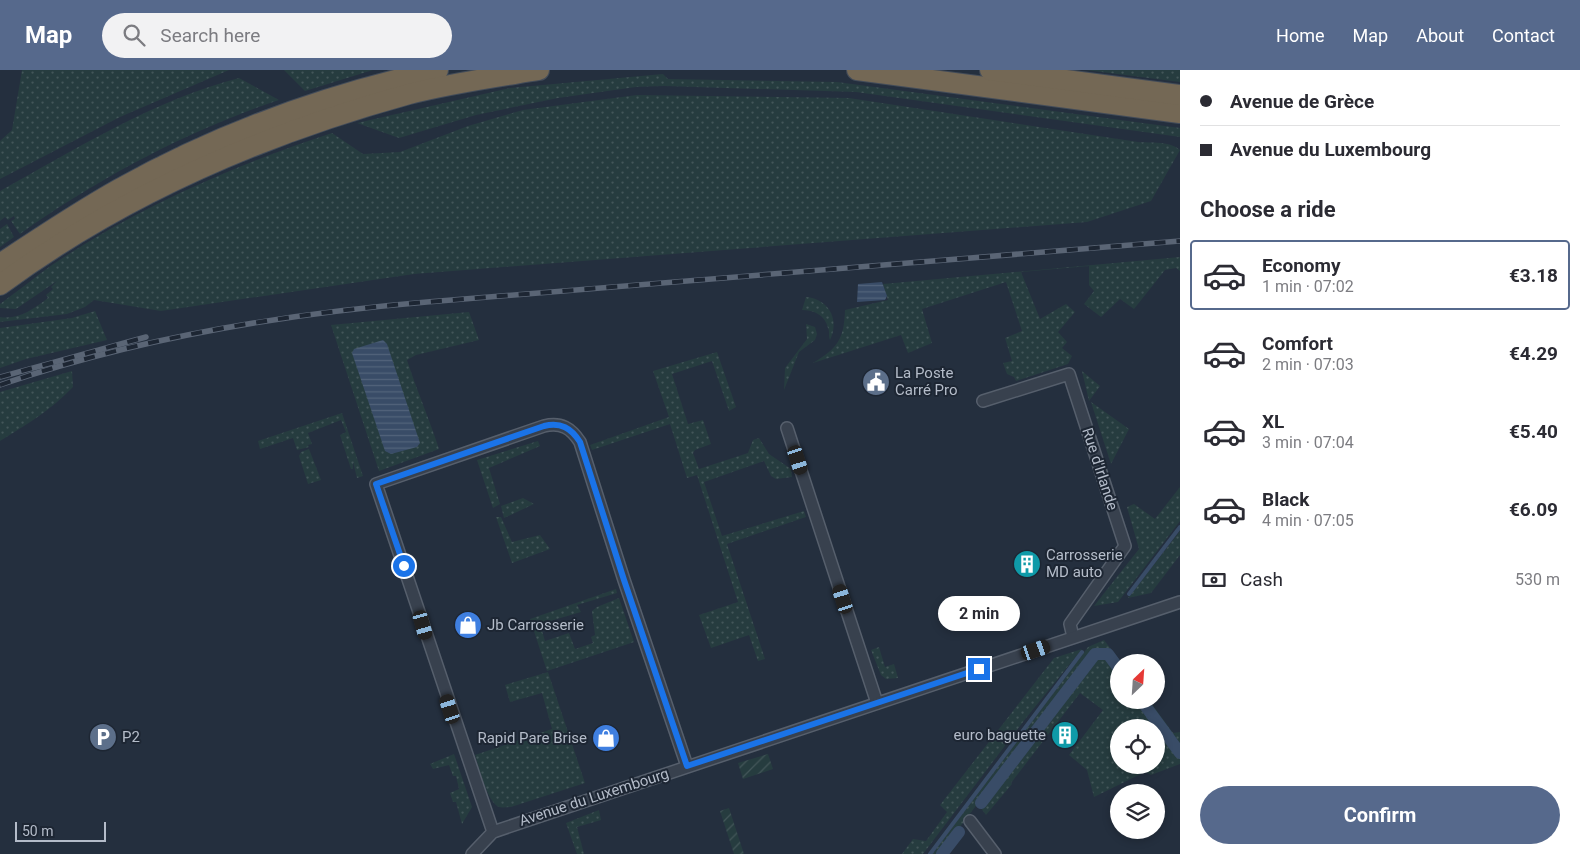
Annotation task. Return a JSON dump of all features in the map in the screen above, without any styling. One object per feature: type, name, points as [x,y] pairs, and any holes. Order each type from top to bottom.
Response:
[{"type":"highway","points":[[0,264],[74,215],[191,152],[273,118],[394,80],[438,70]]},
{"type":"highway","points":[[0,285],[130,203],[199,169],[269,140],[411,94],[540,70]]},
{"type":"highway","points":[[857,70],[1180,113]]},
{"type":"highway","points":[[990,70],[1180,95]]},
{"type":"street","name":"Rue d'Irlande","points":[[983,401],[1069,374],[1124,546],[1070,624],[1073,637]]},
{"type":"street","points":[[472,854],[493,832],[376,484],[544,426],[553,424],[565,426],[580,442],[687,766]]},
{"type":"street","points":[[787,428],[876,703]]},
{"type":"street","name":"Avenue du Luxembourg","points":[[493,832],[1180,602]]},
{"type":"street","points":[[970,821],[995,854]]},
{"type":"green space","points":[[22,70],[229,70],[120,117],[0,179],[0,141],[12,130]]},
{"type":"green space","points":[[284,70],[373,70],[305,91]]},
{"type":"green space","points":[[1086,70],[1180,70],[1180,82]]},
{"type":"green space","points":[[663,74],[668,79],[837,82],[1180,128],[1180,137],[856,92],[664,86],[636,87],[558,98],[476,115],[399,138],[357,123],[510,88]]},
{"type":"green space","points":[[239,78],[279,100],[245,112],[177,141],[112,175],[20,234],[11,221],[15,219],[14,216],[8,220],[5,217],[0,221],[0,191],[146,112],[207,87]]},
{"type":"green space","points":[[637,95],[849,98],[1138,142],[1166,144],[1180,150],[1151,201],[1087,222],[414,274],[161,311],[94,300],[85,307],[67,314],[0,322],[0,317],[20,315],[48,298],[46,295],[53,289],[51,287],[57,281],[16,309],[0,308],[0,304],[52,265],[117,225],[188,190],[296,145],[332,133],[363,154],[400,152],[468,126],[523,110]]},
{"type":"green space","points":[[7,224],[14,237],[0,247],[0,229]]},
{"type":"green space","points":[[1180,257],[1180,271],[1176,268],[1165,270],[1134,309],[1120,299],[1101,317],[1084,304],[1094,291],[1089,285],[1089,266],[1021,272],[1040,319],[1066,304],[1075,312],[1058,332],[1067,342],[1062,348],[1072,356],[1068,364],[1016,381],[1014,377],[1007,374],[1003,363],[1012,361],[1005,338],[1022,331],[1006,282],[922,309],[932,343],[908,353],[901,335],[813,363],[838,342],[843,328],[845,310],[888,300],[883,284]]},
{"type":"green space","points":[[806,297],[821,302],[830,312],[834,325],[830,340],[827,323],[822,317],[815,312],[802,310]]},
{"type":"green space","points":[[95,311],[107,340],[26,359],[0,368],[0,328],[72,318]]},
{"type":"green space","points":[[469,312],[479,340],[416,355],[407,360],[439,449],[379,471],[331,325]]},
{"type":"green space","points":[[806,324],[815,327],[817,334],[815,340],[799,352],[784,390],[785,368],[807,339]]},
{"type":"green space","points":[[717,352],[736,407],[729,411],[712,361],[672,374],[688,424],[703,420],[711,444],[695,450],[693,453],[699,469],[748,453],[753,440],[759,438],[769,454],[791,469],[792,477],[776,479],[771,476],[764,461],[704,482],[722,536],[804,511],[806,517],[727,544],[765,659],[758,661],[749,635],[711,648],[699,615],[738,602],[697,475],[687,478],[670,424],[592,450],[590,445],[669,417],[653,371]]},
{"type":"green space","points":[[72,371],[73,387],[65,395],[38,417],[0,441],[0,392]]},
{"type":"green space","points":[[1082,371],[1100,386],[1089,401]]},
{"type":"green space","points":[[1091,402],[1129,429],[1111,464]]},
{"type":"green space","points":[[342,413],[363,476],[357,478],[353,462],[353,469],[351,469],[340,435],[346,432],[341,420],[308,433],[312,444],[308,445],[309,447],[297,450],[293,438],[260,449],[258,441]]},
{"type":"green space","points":[[538,441],[540,446],[489,468],[500,504],[493,508],[477,460]]},
{"type":"green space","points":[[309,449],[321,480],[308,484],[299,456],[301,452]]},
{"type":"green space","points":[[1180,487],[1180,521],[1118,602],[1094,606],[1139,549],[1127,507],[1134,504],[1155,519]]},
{"type":"green space","points":[[523,498],[534,504],[504,518],[501,506]]},
{"type":"green space","points":[[496,517],[501,517],[512,542],[540,535],[550,549],[512,563]]},
{"type":"green space","points":[[1180,531],[1180,555],[1151,593],[1128,598]]},
{"type":"green space","points":[[616,589],[617,593],[577,605],[581,612],[540,624],[545,641],[569,633],[575,649],[593,643],[591,637],[595,635],[592,611],[619,598],[634,642],[547,671],[530,619]]},
{"type":"green space","points":[[1104,640],[1115,654],[1110,654],[1110,656],[1107,652],[1094,652],[939,854],[932,854],[1088,647]]},
{"type":"green space","points":[[879,647],[885,667],[894,664],[898,678],[886,679],[881,675],[871,650]]},
{"type":"green space","points":[[1082,649],[1026,718],[923,854],[902,854],[913,839],[926,841],[947,812],[940,805],[1054,658]]},
{"type":"green space","points":[[1096,657],[1107,657],[1110,661],[1110,709],[1145,709],[1152,719],[1110,719],[1110,774],[1141,774],[1121,784],[1110,784],[1110,789],[1094,797],[1087,770],[1069,755],[1103,710],[1080,693],[1012,784],[986,815],[980,807]]},
{"type":"green space","points":[[548,672],[585,783],[511,807],[499,807],[487,792],[475,755],[552,729],[542,693],[510,702],[505,685]]},
{"type":"green space","points":[[1150,709],[1156,709],[1163,719],[1157,719]]},
{"type":"green space","points":[[1165,722],[1173,733],[1180,732],[1180,750],[1165,730]]},
{"type":"green space","points":[[1165,737],[1180,757],[1180,764],[1165,770]]},
{"type":"green space","points":[[454,754],[472,807],[462,824],[456,802],[453,802],[450,793],[459,789],[456,776],[453,776],[449,765],[433,769],[430,764]]},
{"type":"green space","points":[[768,754],[773,769],[743,779],[738,763]]},
{"type":"green space","points":[[729,808],[744,854],[734,854],[720,811]]},
{"type":"green space","points":[[599,810],[601,820],[577,827],[584,854],[577,854],[566,823]]},
{"type":"water","points":[[882,282],[887,296],[885,300],[857,302],[858,284]]},
{"type":"water","points":[[383,340],[387,344],[420,443],[417,447],[391,454],[385,451],[352,353],[354,349]]},
{"type":"waterway","points":[[1129,594],[1180,527]]},
{"type":"waterway","points":[[930,854],[1082,652]]},
{"type":"waterway","points":[[981,803],[1095,654],[1108,654],[1110,657]]},
{"type":"waterway","points":[[1148,709],[1180,753]]},
{"type":"waterway","points":[[942,854],[959,832]]},
{"type":"railway","points":[[0,385],[52,368],[157,341],[211,330],[319,313],[427,302],[1180,241]]},
{"type":"railway","points":[[0,377],[146,337]]},
{"type":"place","name":"La Poste Carré Pro","points":[[876,382]]},
{"type":"place","name":"Carrosserie MD auto","points":[[1027,564]]},
{"type":"place","name":"Jb Carrosserie","points":[[468,625]]},
{"type":"place","name":"euro baguette","points":[[1065,735]]},
{"type":"place","name":"P2","points":[[103,737]]},
{"type":"place","name":"Rapid Pare Brise","points":[[606,738]]},
{"type":"route","points":[[404,566],[376,484],[544,426],[560,424],[571,431],[580,442],[687,766],[979,669]]}]
